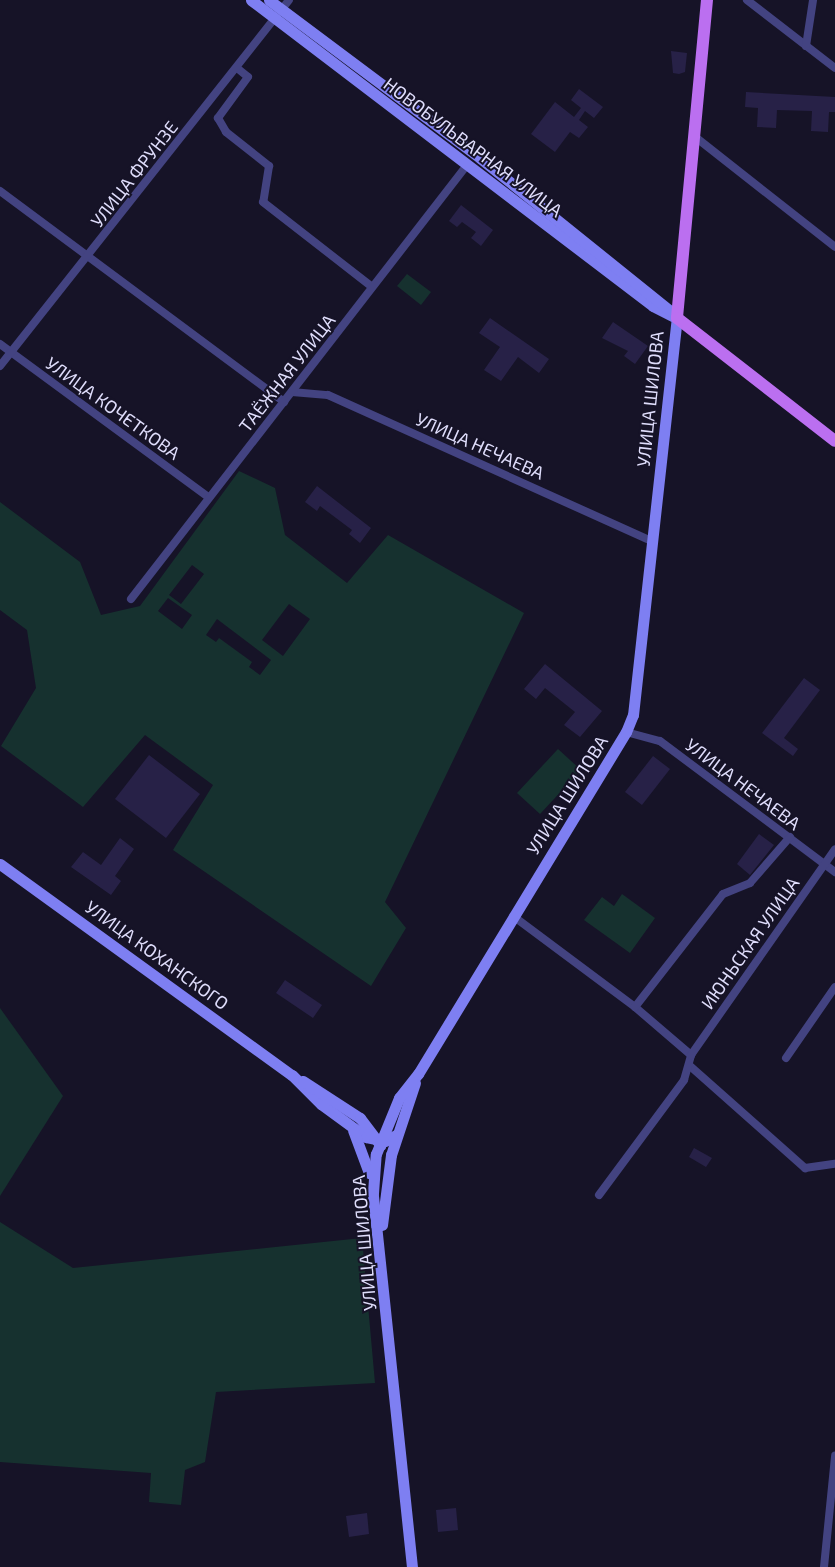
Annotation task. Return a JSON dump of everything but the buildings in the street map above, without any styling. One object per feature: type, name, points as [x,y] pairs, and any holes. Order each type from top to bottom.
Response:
[{"type":"main road","name":"НОВОБУЛЬВАРНАЯ УЛИЦА","points":[[251,0],[279,14],[498,172],[654,294],[677,318],[835,441]]},
{"type":"main road","name":"НОВОБУЛЬВАРНАЯ УЛИЦА","points":[[269,0],[279,14],[467,165],[653,306],[677,318]]},
{"type":"main road","name":"УЛИЦА ШИЛОВА","points":[[412,1567],[381,1240],[373,1193],[379,1141],[399,1098],[418,1074],[626,732],[639,689],[707,0]]},
{"type":"main road","name":"УЛИЦА КОХАНСКОГО","points":[[0,864],[292,1075]]},
{"type":"main road","points":[[381,1240],[386,1193],[396,1135],[418,1074]]},
{"type":"main road","points":[[292,1075],[360,1118],[379,1141],[386,1193]]},
{"type":"main road","points":[[292,1075],[349,1125],[379,1141],[396,1135]]},
{"type":"main road","points":[[360,1118],[376,1120],[399,1098]]},
{"type":"main road","points":[[349,1125],[367,1160],[373,1193]]},
{"type":"street","name":"УЛИЦА ФРУНЗЕ","points":[[0,366],[290,0]]},
{"type":"street","points":[[747,0],[835,68]]},
{"type":"street","points":[[806,46],[813,0]]},
{"type":"street","points":[[237,68],[248,76],[218,118],[226,132],[270,166],[263,202],[372,287]]},
{"type":"street","points":[[694,136],[835,247]]},
{"type":"street","name":"ТАЁЖНАЯ УЛИЦА","points":[[131,599],[208,496],[292,392],[467,165]]},
{"type":"street","points":[[0,191],[284,402]]},
{"type":"street","name":"УЛИЦА КОЧЕТКОВА","points":[[0,344],[208,496]]},
{"type":"street","name":"УЛИЦА НЕЧАЕВА","points":[[292,392],[328,395],[653,542]]},
{"type":"street","name":"УЛИЦА НЕЧАЕВА","points":[[626,732],[660,741],[835,872]]},
{"type":"street","points":[[635,1007],[723,894],[750,883],[790,837]]},
{"type":"street","name":"ИЮНЬСКАЯ УЛИЦА","points":[[690,1055],[835,849]]},
{"type":"street","points":[[514,916],[635,1007],[690,1055],[690,1066],[684,1080],[599,1195]]},
{"type":"street","points":[[786,1058],[835,987]]},
{"type":"street","points":[[690,1066],[805,1168],[835,1164]]},
{"type":"street","points":[[824,1567],[835,1456]]},
{"type":"green space","points":[[407,274],[431,292],[421,305],[397,286]]},
{"type":"green space","points":[[239,471],[275,488],[285,535],[347,583],[388,535],[524,613],[385,902],[406,928],[371,986],[173,850],[213,785],[145,735],[83,807],[1,746],[36,688],[27,630],[0,610],[0,502],[80,562],[101,615],[140,606]],"holes":[[[192,565],[204,574],[181,604],[169,595]],[[168,598],[192,615],[182,629],[158,611]],[[289,604],[310,619],[283,656],[262,640]],[[217,619],[271,660],[260,675],[249,667],[252,662],[219,638],[216,642],[206,635]]]},
{"type":"green space","points":[[558,749],[581,770],[540,814],[517,793]]},
{"type":"green space","points":[[622,894],[655,918],[630,953],[584,920],[602,897],[614,906]]},
{"type":"green space","points":[[0,1008],[63,1096],[0,1196]]},
{"type":"green space","points":[[0,1222],[73,1268],[362,1238],[375,1383],[216,1392],[205,1462],[185,1470],[181,1505],[149,1502],[151,1473],[0,1462]]}]
